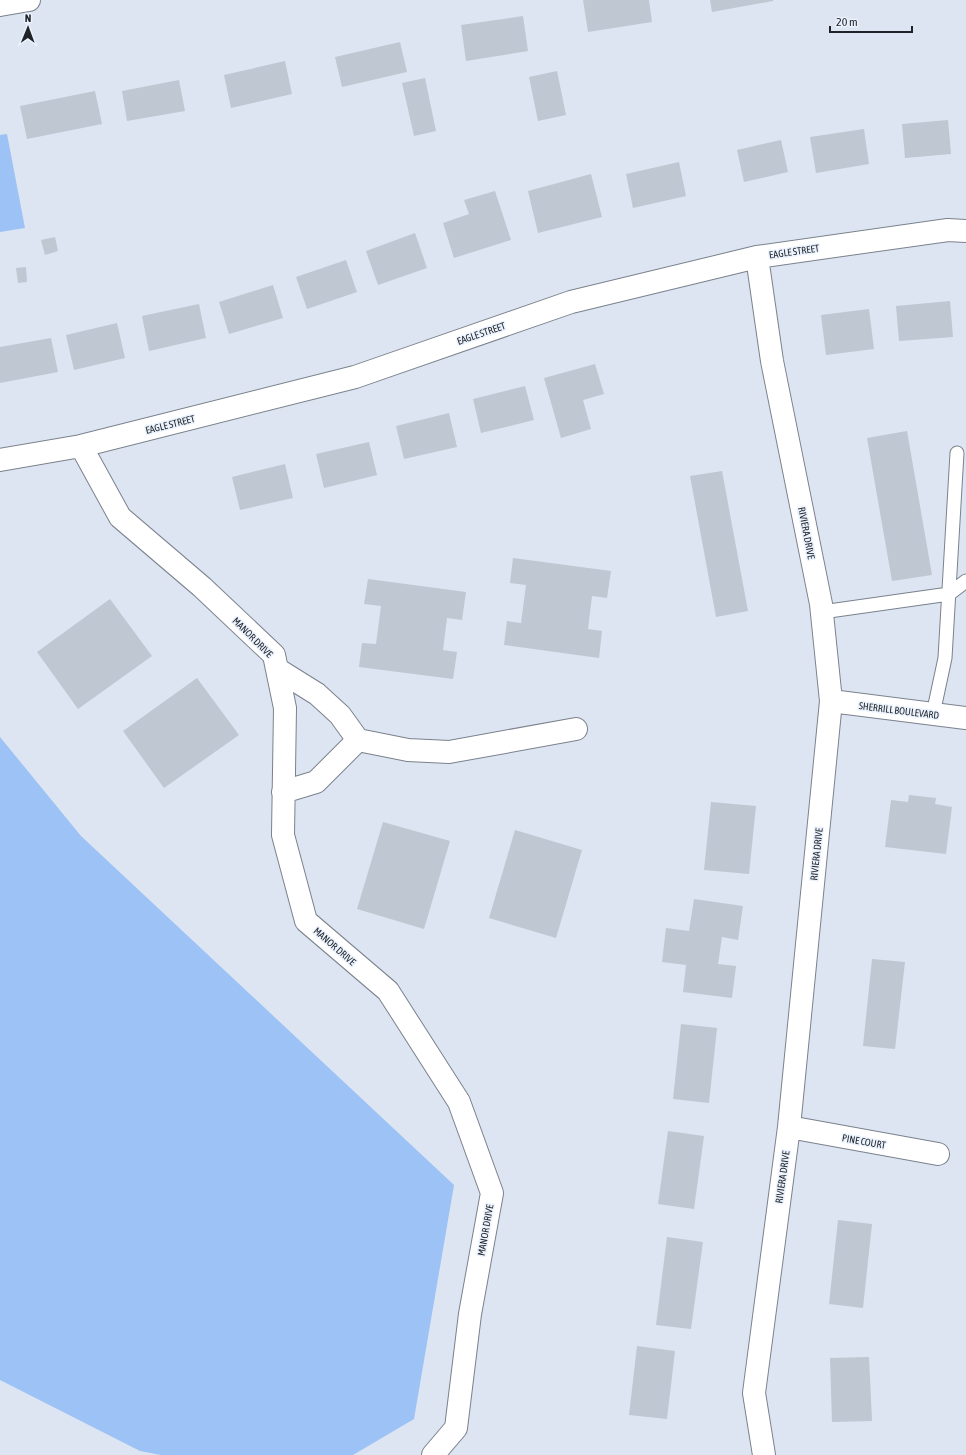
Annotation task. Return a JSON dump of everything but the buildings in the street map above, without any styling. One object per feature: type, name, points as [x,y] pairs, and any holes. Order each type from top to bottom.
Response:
[{"type":"street","points":[[0,5],[29,0]]},
{"type":"street","name":"EAGLE STREET","points":[[0,460],[81,446],[355,377],[571,302],[757,257],[948,230],[966,231]]},
{"type":"street","name":"RIVIERA DRIVE","points":[[757,257],[772,361],[822,612],[831,701],[789,1128],[754,1393],[764,1455]]},
{"type":"street","name":"MANOR DRIVE","points":[[81,446],[120,517],[202,587],[274,655],[285,708],[283,835],[306,921],[388,991],[459,1102],[492,1193],[470,1314],[456,1428],[433,1455]]},
{"type":"street","points":[[277,669],[317,694],[340,715],[358,740],[408,750],[448,752],[576,729]]},
{"type":"street","name":"SHERRILL BOULEVARD","points":[[831,701],[966,718]]},
{"type":"street","points":[[283,792],[316,782],[358,740]]},
{"type":"street","name":"PINE COURT","points":[[789,1128],[938,1154]]},
{"type":"lane","points":[[933,714],[945,658],[958,453]]},
{"type":"lane","points":[[822,612],[949,594],[966,580]]},
{"type":"shaded area","points":[[7,134],[25,228],[0,232],[0,135]]},
{"type":"shaded area","points":[[0,737],[81,836],[454,1185],[414,1419],[353,1455],[161,1455],[140,1451],[0,1380]]}]
